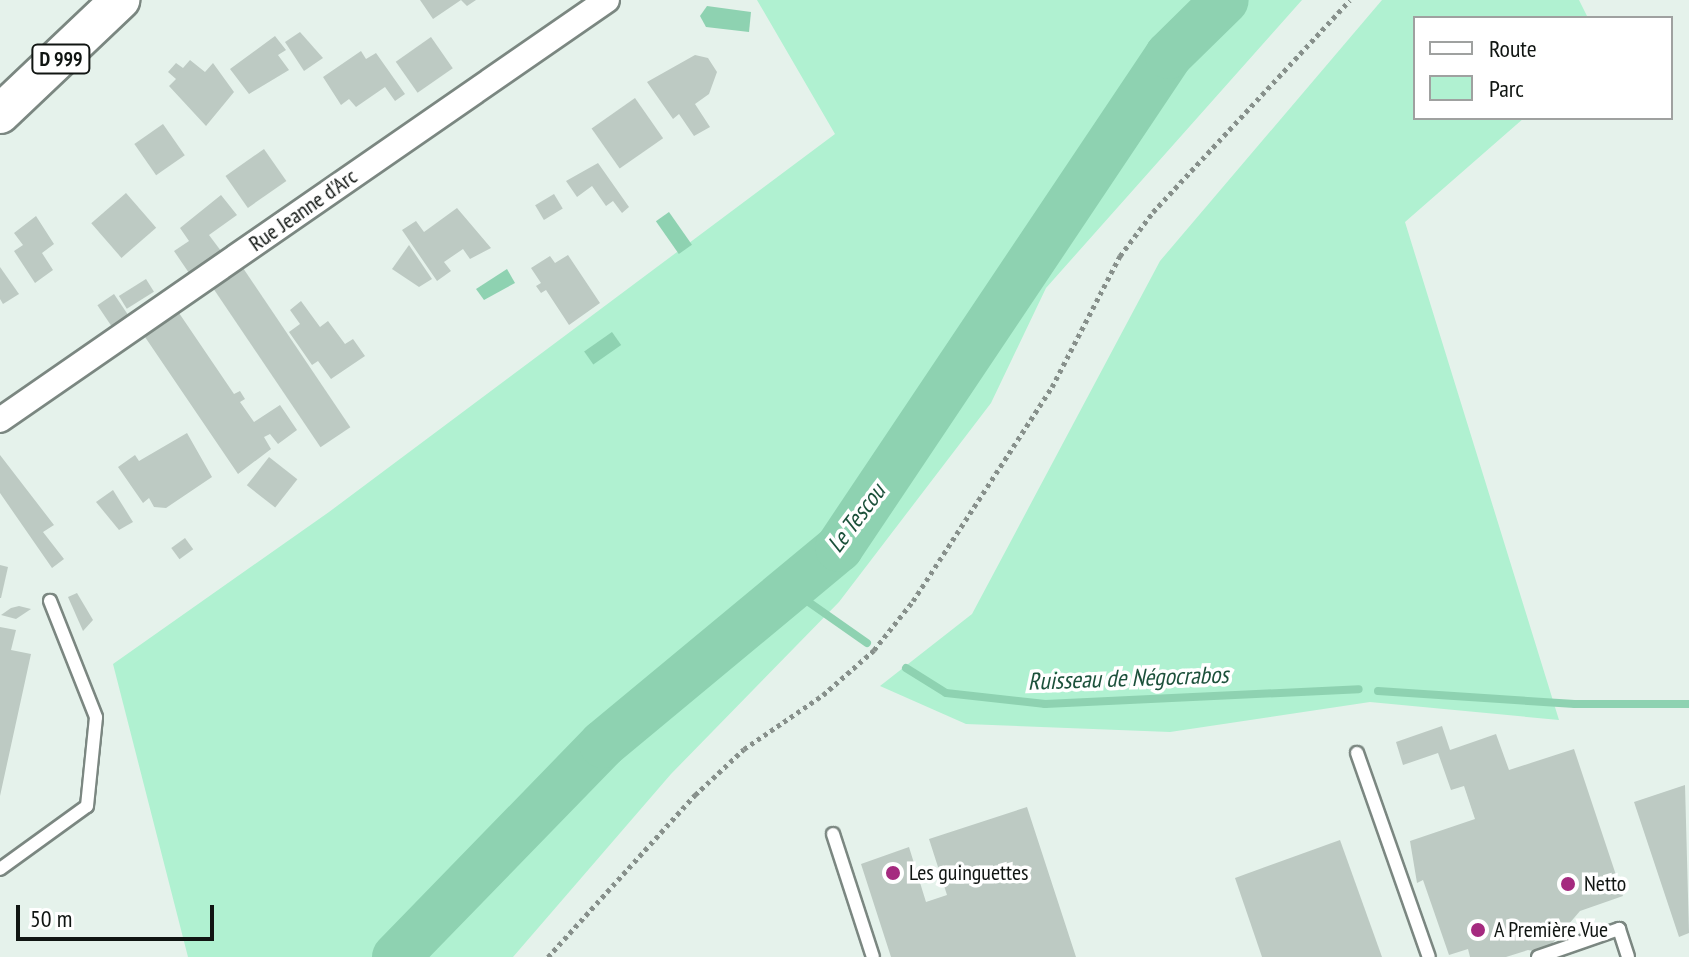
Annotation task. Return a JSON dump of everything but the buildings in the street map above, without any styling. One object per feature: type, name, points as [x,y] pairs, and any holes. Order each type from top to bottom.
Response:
[{"type":"main road","name":"D 999","points":[[0,114],[120,0]]},
{"type":"street","name":"Rue Jeanne d'Arc","points":[[0,420],[607,0]]},
{"type":"lane","points":[[0,869],[87,806],[96,717],[50,601]]},
{"type":"lane","points":[[1357,753],[1429,957]]},
{"type":"lane","points":[[833,834],[873,957]]},
{"type":"lane","points":[[1538,957],[1619,929],[1628,957]]},
{"type":"path","points":[[548,957],[715,777],[874,650],[921,590],[1052,387],[1120,256],[1153,212],[1350,0]]},
{"type":"green space","points":[[757,0],[1302,0],[1046,288],[991,403],[839,602],[671,774],[513,957],[188,957],[113,664],[329,512],[835,134]]},
{"type":"green space","points":[[1382,0],[1579,0],[1587,16],[1413,16],[1413,120],[1522,120],[1405,222],[1559,720],[1370,702],[1170,732],[966,724],[880,686],[972,614],[1160,261]]},
{"type":"shaded area","points":[[707,6],[751,12],[749,32],[706,27],[700,16]]},
{"type":"shaded area","points":[[669,212],[692,245],[679,254],[656,221]]},
{"type":"shaded area","points":[[507,269],[515,283],[484,300],[476,289]]},
{"type":"shaded area","points":[[612,332],[621,345],[593,365],[584,352]]},
{"type":"waterway","name":"Le Tescou","points":[[396,957],[603,744],[839,548],[1169,55],[1225,0]]},
{"type":"waterway","name":"Ruisseau de Négocrabos","points":[[790,589],[867,643]]},
{"type":"waterway","name":"Ruisseau de Négocrabos","points":[[906,668],[946,693],[1045,704],[1359,689]]},
{"type":"waterway","name":"Ruisseau de Négocrabos","points":[[1378,691],[1575,704],[1689,704]]},
{"type":"place","name":"Les guinguettes","points":[[893,873]]},
{"type":"place","name":"Netto","points":[[1568,884]]},
{"type":"place","name":"A Première Vue","points":[[1478,930]]}]
